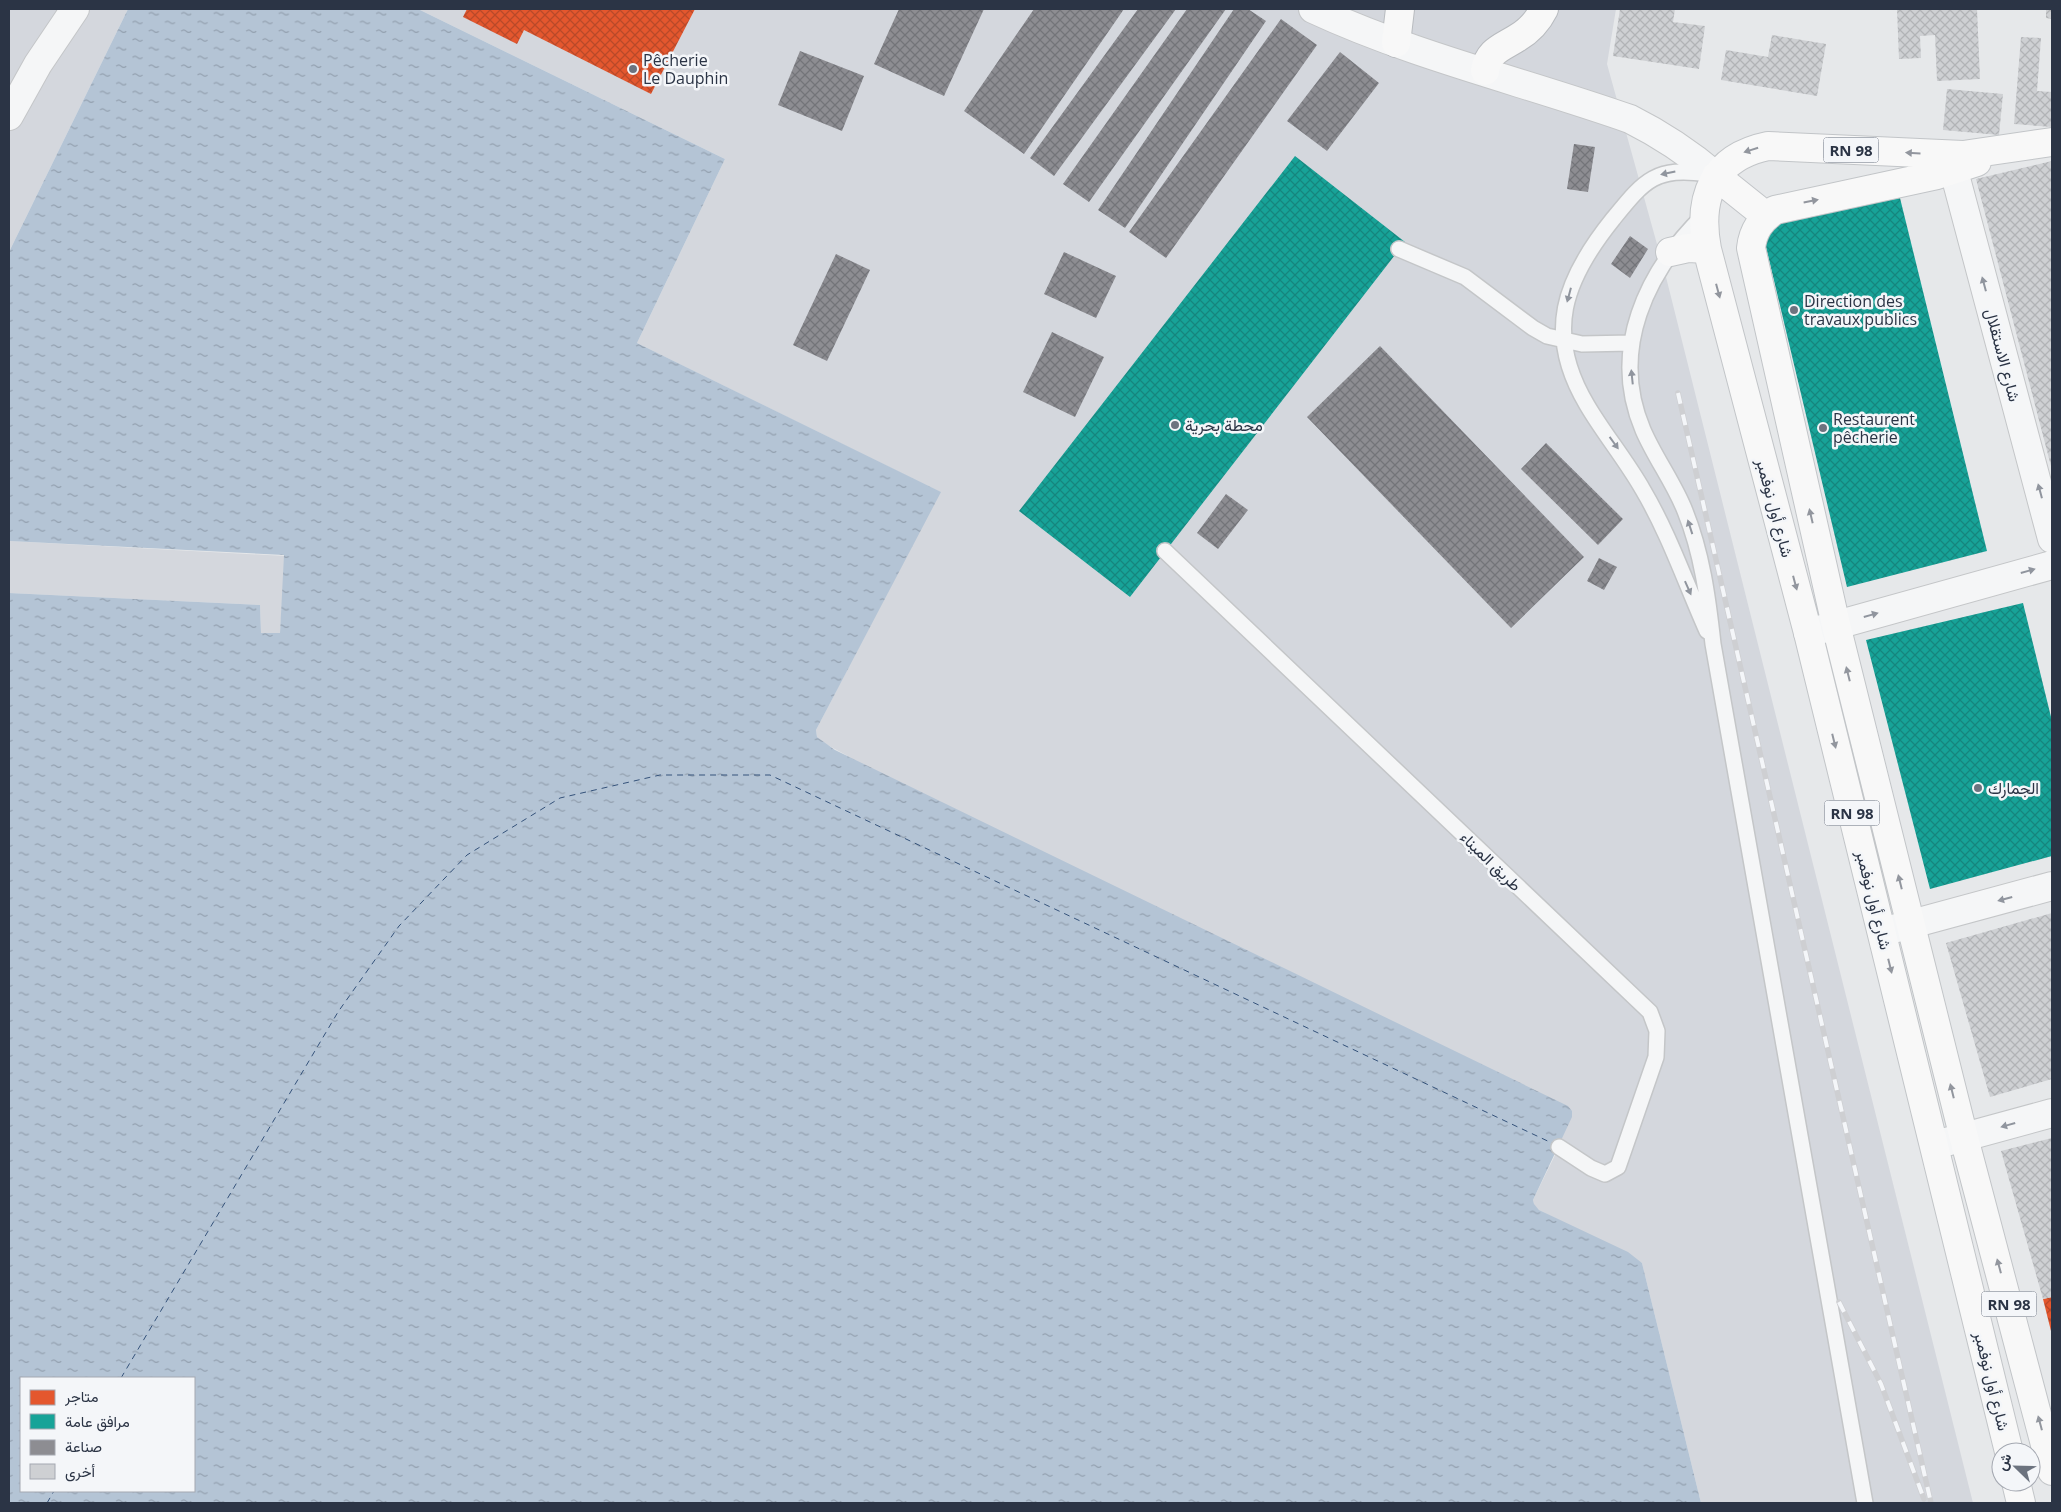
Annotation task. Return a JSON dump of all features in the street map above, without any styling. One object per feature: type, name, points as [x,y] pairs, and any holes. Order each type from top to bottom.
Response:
[{"type":"main road","points":[[1396,43],[1400,9]]},
{"type":"main road","points":[[1484,71],[1486,63],[1495,50],[1530,29],[1544,9]]},
{"type":"main road","name":"RN 98","points":[[1766,216],[1775,210],[1787,206],[1953,163],[1996,152],[2052,142]]},
{"type":"main road","name":"RN 98","points":[[1716,176],[1730,160],[1748,150],[1768,146],[1953,163]]},
{"type":"main road","points":[[1716,176],[1766,216]]},
{"type":"main road","name":"شارع أول نوفمبر","points":[[1716,176],[1706,199],[1704,216],[1707,249],[1808,633],[2007,1442]]},
{"type":"main road","name":"شارع أول نوفمبر","points":[[1766,216],[1752,236],[1752,260],[1836,625],[1910,925],[2052,1471]]},
{"type":"main road","points":[[1670,252],[1688,248],[1707,249]]},
{"type":"street","points":[[9,116],[38,64],[75,9]]},
{"type":"street","points":[[1313,9],[1396,43],[1630,119],[1661,134],[1690,154],[1716,176]]},
{"type":"street","name":"شارع الاستقلال","points":[[1953,163],[2052,538]]},
{"type":"street","points":[[1808,633],[2052,564]]},
{"type":"street","points":[[1882,932],[2052,886]]},
{"type":"street","points":[[1935,1145],[2052,1113]]},
{"type":"lane","points":[[1712,644],[1645,492],[1624,456],[1578,389],[1570,369],[1563,341],[1568,296],[1576,271],[1589,248],[1638,188],[1660,175],[1672,172],[1685,171],[1716,176]]},
{"type":"lane","points":[[1704,216],[1670,252],[1645,295],[1631,343],[1631,373],[1635,404],[1643,430],[1688,518],[1699,553],[1712,644],[1865,1503]]},
{"type":"lane","points":[[1399,249],[1464,276],[1533,328],[1563,341],[1582,344],[1631,343]]},
{"type":"lane","name":"طريق الميناء","points":[[1165,552],[1650,1012],[1658,1031],[1656,1057],[1618,1167],[1606,1174],[1591,1168],[1559,1147]]},
{"type":"shaded area","points":[[9,9],[128,9],[9,252]]},
{"type":"shaded area","points":[[418,9],[1616,9],[1607,64],[1665,273],[1973,1503],[1701,1503],[1642,1263],[1539,1210],[1534,1205],[1533,1200],[1559,1147],[824,743],[817,737],[816,730],[940,492],[637,343],[725,159]]},
{"type":"shaded area","points":[[9,541],[285,556],[280,634],[261,633],[260,605],[9,593]]},
{"type":"water","points":[[128,9],[418,9],[725,159],[637,343],[941,492],[816,730],[817,737],[835,750],[1568,1106],[1572,1111],[1572,1117],[1533,1200],[1534,1204],[1539,1210],[1628,1252],[1642,1263],[1701,1503],[9,1503],[9,593],[260,605],[261,633],[280,633],[284,555],[9,541],[9,252]]},
{"type":"building: متاجر","name":"Pêcherie Le Dauphin","points":[[467,9],[695,9],[651,94],[524,30],[517,44],[463,17]]},
{"type":"building: متاجر","points":[[2052,1297],[2052,1335],[2043,1299]]},
{"type":"building: مرافق عامة","name":"محطة بحرية","points":[[1295,156],[1405,242],[1130,597],[1019,511]]},
{"type":"building: مرافق عامة","points":[[1900,198],[1987,551],[1847,587],[1761,226]]},
{"type":"building: مرافق عامة","name":"الجمارك","points":[[2023,603],[2052,721],[2052,856],[1930,889],[1866,640]]},
{"type":"building: صناعة","points":[[899,9],[984,9],[944,96],[874,64]]},
{"type":"building: صناعة","points":[[1034,9],[1124,9],[1024,154],[964,111]]},
{"type":"building: صناعة","points":[[1138,9],[1176,9],[1054,176],[1030,158]]},
{"type":"building: صناعة","points":[[1187,9],[1226,9],[1089,202],[1063,184]]},
{"type":"building: صناعة","points":[[1234,9],[1248,9],[1266,21],[1125,228],[1098,210]]},
{"type":"building: صناعة","points":[[1281,19],[1317,45],[1166,258],[1129,232]]},
{"type":"building: صناعة","points":[[800,51],[864,76],[842,131],[778,105]]},
{"type":"building: صناعة","points":[[1340,52],[1379,83],[1327,151],[1287,121]]},
{"type":"building: صناعة","points":[[1574,144],[1595,147],[1588,192],[1567,189]]},
{"type":"building: صناعة","points":[[1630,236],[1648,249],[1630,278],[1611,264]]},
{"type":"building: صناعة","points":[[1064,252],[1116,276],[1096,318],[1044,294]]},
{"type":"building: صناعة","points":[[836,254],[870,270],[827,361],[793,345]]},
{"type":"building: صناعة","points":[[1052,332],[1104,357],[1075,417],[1023,392]]},
{"type":"building: صناعة","points":[[1380,346],[1584,557],[1511,628],[1307,417]]},
{"type":"building: صناعة","points":[[1546,443],[1623,519],[1598,545],[1521,469]]},
{"type":"building: صناعة","points":[[1226,494],[1248,510],[1218,549],[1197,533]]},
{"type":"building: صناعة","points":[[1599,558],[1617,567],[1604,590],[1587,581]]},
{"type":"building: أخرى","points":[[1620,9],[1675,9],[1673,22],[1705,26],[1699,69],[1613,56]]},
{"type":"building: أخرى","points":[[1897,9],[1977,9],[1980,79],[1937,81],[1935,35],[1920,36],[1921,58],[1899,59]]},
{"type":"building: أخرى","points":[[2046,9],[2052,9],[2052,19],[2046,18]]},
{"type":"building: أخرى","points":[[1772,35],[1826,44],[1817,96],[1721,80],[1726,50],[1768,57]]},
{"type":"building: أخرى","points":[[2021,37],[2041,38],[2037,91],[2052,92],[2052,127],[2014,124]]},
{"type":"building: أخرى","points":[[1947,89],[2003,94],[1999,135],[1943,130]]},
{"type":"building: أخرى","points":[[2052,161],[2052,470],[1976,179]]},
{"type":"building: أخرى","points":[[2052,913],[2052,1079],[1990,1097],[1946,943]]},
{"type":"building: أخرى","points":[[2052,1138],[2052,1297],[2043,1299],[2001,1151]]},
{"type":"ferry route","points":[[122,1377],[338,1012],[399,926],[467,855],[560,798],[660,775],[770,775],[1554,1144]]},
{"type":"ferry route","points":[[47,1503],[53,1492]]},
{"type":"railway","points":[[1678,393],[1931,1503]]},
{"type":"railway","points":[[1839,1302],[1881,1384],[1924,1499]]},
{"type":"place","name":"Pêcherie Le Dauphin","points":[[633,69]]},
{"type":"place","name":"Direction des travaux publics","points":[[1794,310]]},
{"type":"place","name":"محطة بحرية","points":[[1175,425]]},
{"type":"place","name":"Restaurent pêcherie","points":[[1823,428]]},
{"type":"place","name":"الجمارك","points":[[1978,788]]}]
